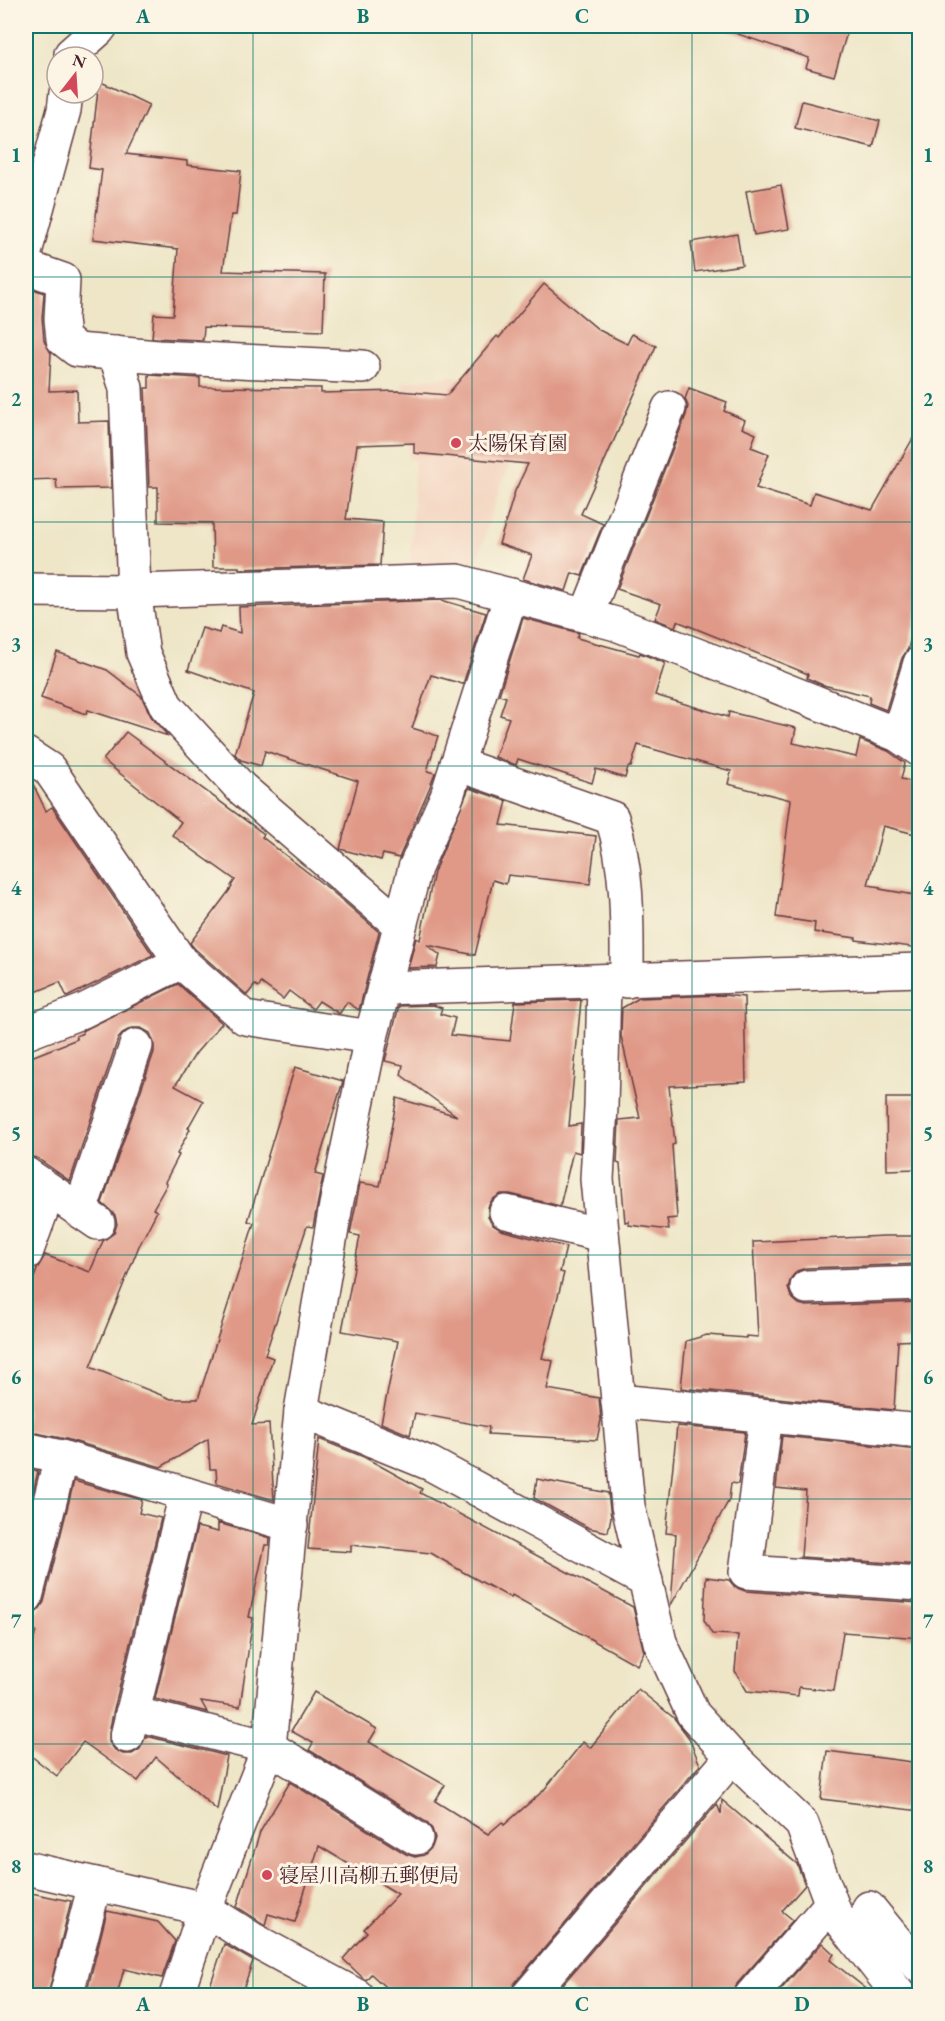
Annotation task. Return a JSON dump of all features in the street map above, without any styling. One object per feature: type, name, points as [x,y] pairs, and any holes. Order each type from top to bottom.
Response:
[{"type":"street","points":[[72,45],[101,26]]},
{"type":"street","points":[[26,249],[65,105]]},
{"type":"street","points":[[26,267],[63,280],[61,319],[63,339],[77,350],[363,367]]},
{"type":"street","points":[[115,353],[126,388],[134,591],[143,653],[166,706],[241,788],[400,925]]},
{"type":"street","points":[[586,616],[669,408]]},
{"type":"street","points":[[26,590],[134,591],[458,581],[616,624],[909,742],[920,663]]},
{"type":"street","points":[[176,1995],[268,1747],[301,1411],[336,1205],[371,1037],[415,868],[447,796],[511,595]]},
{"type":"street","points":[[26,754],[49,769],[181,962],[244,1018],[371,1037]]},
{"type":"street","points":[[457,764],[612,818],[620,843],[627,893],[601,1107],[597,1179],[628,1506],[660,1642],[693,1714],[732,1757],[802,1824],[835,1913],[900,1995]]},
{"type":"street","points":[[26,1033],[83,1011],[181,962]]},
{"type":"street","points":[[384,988],[920,970]]},
{"type":"street","points":[[26,1253],[37,1182],[89,1217],[136,1046]]},
{"type":"street","points":[[506,1212],[602,1235]]},
{"type":"street","points":[[807,1287],[920,1283]]},
{"type":"street","points":[[618,1401],[920,1431]]},
{"type":"street","points":[[301,1411],[431,1464],[646,1581]]},
{"type":"street","points":[[766,1416],[746,1572],[920,1584]]},
{"type":"street","points":[[26,1449],[61,1457],[291,1525]]},
{"type":"street","points":[[26,1597],[61,1457]]},
{"type":"street","points":[[186,1494],[130,1724],[268,1747],[416,1838]]},
{"type":"street","points":[[528,1995],[732,1757]]},
{"type":"street","points":[[26,1868],[206,1909],[252,1938],[357,1995]]},
{"type":"street","points":[[66,1995],[95,1884]]},
{"type":"street","points":[[751,1995],[831,1904]]},
{"type":"street","points":[[869,1908],[920,1967]]},
{"type":"shaded area","points":[[456,376],[524,434],[500,487],[476,564],[420,568],[410,561],[415,460],[408,459],[409,426],[402,424],[403,382]]},
{"type":"building","points":[[729,26],[849,26],[834,76],[806,68],[809,58],[729,31]]},
{"type":"building","points":[[105,84],[149,105],[126,154],[187,161],[187,165],[241,171],[236,215],[231,215],[223,271],[325,274],[323,331],[204,327],[203,340],[152,338],[154,314],[173,315],[178,249],[93,239],[102,170],[89,168],[96,105],[105,105]]},
{"type":"building","points":[[802,101],[880,121],[873,147],[795,128]]},
{"type":"building","points":[[781,185],[789,229],[754,235],[746,191]]},
{"type":"building","points":[[737,234],[742,265],[695,272],[691,242]]},
{"type":"building","points":[[544,284],[599,330],[627,344],[632,334],[656,346],[581,514],[603,524],[582,576],[572,573],[566,591],[523,579],[532,555],[499,544],[515,491],[528,464],[414,453],[414,443],[357,445],[346,519],[383,522],[380,565],[239,569],[239,567],[213,567],[212,523],[158,522],[158,487],[149,487],[145,388],[149,388],[149,375],[200,378],[200,387],[321,388],[321,393],[399,391],[447,395]]},
{"type":"building","points":[[33,289],[44,293],[42,318],[44,341],[51,353],[49,391],[77,390],[78,422],[109,421],[111,488],[57,489],[56,479],[26,480],[26,312]]},
{"type":"building","points":[[689,388],[727,402],[724,411],[745,420],[742,428],[756,434],[751,447],[769,454],[756,488],[810,505],[814,492],[872,510],[920,426],[920,600],[908,649],[902,658],[886,710],[869,703],[870,696],[823,685],[807,678],[808,674],[677,621],[675,627],[655,619],[661,604],[617,589],[686,415],[688,406],[685,399]]},
{"type":"building","points":[[441,600],[486,613],[463,684],[431,675],[412,728],[438,736],[427,771],[435,773],[429,789],[399,858],[383,854],[381,860],[340,849],[358,781],[265,751],[261,766],[241,760],[235,754],[254,693],[188,670],[202,628],[219,633],[221,627],[240,633],[239,607]]},
{"type":"building","points":[[523,618],[579,633],[577,638],[639,655],[640,653],[665,663],[655,695],[728,717],[729,712],[796,728],[793,743],[856,757],[860,740],[888,751],[905,763],[901,779],[920,783],[920,816],[915,834],[883,826],[868,885],[920,896],[920,948],[814,932],[815,923],[776,917],[791,800],[728,784],[731,771],[638,745],[625,778],[596,769],[592,783],[518,759],[516,765],[495,757],[509,718],[500,715],[506,697],[499,695]]},
{"type":"building","points":[[57,652],[107,670],[141,696],[152,718],[168,736],[88,710],[86,714],[41,698]]},
{"type":"building","points":[[126,732],[264,834],[262,837],[328,888],[379,932],[359,1010],[347,1002],[338,1013],[319,1001],[313,1009],[289,991],[283,999],[261,983],[259,987],[255,985],[247,995],[195,949],[190,943],[235,880],[172,835],[181,822],[103,760]]},
{"type":"building","points":[[26,776],[31,780],[46,811],[52,807],[153,955],[67,997],[60,982],[26,996]]},
{"type":"building","points":[[469,788],[507,801],[501,825],[596,836],[590,884],[508,875],[506,884],[493,880],[475,955],[427,945],[440,955],[437,967],[408,968],[416,938],[420,940],[434,872]]},
{"type":"building","points":[[178,984],[222,1023],[196,1053],[175,1086],[203,1101],[188,1128],[190,1129],[177,1154],[179,1155],[165,1182],[167,1184],[153,1209],[157,1211],[139,1246],[90,1367],[171,1399],[198,1399],[254,1223],[248,1221],[295,1067],[343,1081],[315,1174],[323,1176],[313,1227],[307,1226],[265,1355],[273,1358],[252,1425],[269,1424],[274,1500],[217,1483],[216,1469],[210,1469],[208,1439],[161,1467],[66,1439],[26,1431],[26,1299],[45,1255],[90,1272],[103,1241],[114,1233],[117,1224],[115,1215],[102,1203],[154,1052],[154,1043],[150,1033],[141,1028],[132,1028],[118,1039],[70,1181],[37,1158],[26,1156],[26,1059],[77,1039],[76,1036],[83,1033],[82,1031]]},
{"type":"building","points":[[722,995],[744,997],[746,1082],[669,1086],[675,1144],[672,1145],[677,1218],[667,1219],[669,1230],[629,1225],[629,1221],[625,1222],[620,1164],[617,1163],[619,1120],[640,1118],[621,1036],[622,1008],[639,998]]},
{"type":"building","points":[[581,1000],[569,1126],[581,1124],[580,1153],[573,1151],[560,1206],[501,1194],[492,1200],[488,1207],[488,1217],[493,1225],[501,1230],[566,1247],[560,1272],[564,1273],[542,1358],[553,1361],[547,1389],[599,1398],[601,1420],[597,1440],[488,1434],[489,1427],[415,1413],[410,1435],[381,1423],[398,1341],[342,1331],[360,1236],[350,1234],[360,1183],[380,1186],[397,1098],[457,1116],[401,1075],[403,1065],[385,1061],[399,1006],[433,1005],[442,1008],[440,1014],[455,1018],[451,1035],[510,1041],[515,1002]]},
{"type":"building","points":[[886,1098],[916,1098],[917,1169],[887,1170]]},
{"type":"building","points":[[920,1236],[920,1264],[806,1268],[797,1271],[791,1278],[788,1288],[791,1297],[799,1304],[807,1306],[920,1302],[920,1340],[898,1341],[894,1410],[681,1388],[686,1341],[707,1335],[758,1337],[753,1242]]},
{"type":"building","points":[[677,1426],[745,1432],[738,1484],[731,1483],[729,1500],[671,1605],[676,1534],[666,1533]]},
{"type":"building","points":[[782,1436],[919,1450],[913,1510],[920,1511],[920,1565],[801,1557],[806,1491],[776,1488]]},
{"type":"building","points":[[319,1439],[364,1457],[422,1489],[420,1493],[633,1607],[644,1652],[637,1665],[431,1553],[351,1545],[351,1552],[308,1549]]},
{"type":"building","points":[[26,1468],[38,1471],[26,1522]]},
{"type":"building","points":[[537,1479],[608,1493],[611,1517],[608,1532],[589,1528],[534,1498]]},
{"type":"building","points":[[74,1481],[142,1500],[139,1513],[161,1518],[114,1709],[109,1742],[115,1750],[123,1754],[132,1754],[140,1749],[146,1736],[227,1756],[217,1810],[156,1757],[138,1781],[83,1742],[57,1776],[26,1752],[26,1672],[36,1631],[26,1630],[26,1615],[32,1615],[39,1610],[44,1602]]},
{"type":"building","points":[[218,1523],[270,1538],[269,1545],[265,1545],[249,1617],[253,1618],[240,1707],[201,1701],[207,1712],[155,1699],[197,1527],[218,1532]]},
{"type":"building","points":[[706,1577],[729,1580],[735,1587],[745,1591],[920,1603],[920,1638],[843,1632],[834,1691],[799,1687],[798,1696],[747,1691],[735,1671],[738,1635],[712,1634],[704,1620]]},
{"type":"building","points":[[638,1689],[674,1718],[689,1738],[700,1765],[514,1984],[509,1995],[394,1995],[371,1974],[366,1980],[364,1979],[343,1959],[367,1932],[364,1929],[398,1894],[319,1846],[295,1922],[268,1914],[265,1925],[237,1907],[260,1832],[290,1782],[406,1854],[415,1857],[424,1855],[432,1847],[435,1838],[426,1822],[309,1750],[313,1743],[291,1731],[314,1692],[377,1729],[369,1742],[445,1785],[435,1801],[488,1834],[502,1822],[504,1825],[544,1790],[583,1742],[590,1748]]},
{"type":"building","points":[[827,1751],[920,1763],[920,1811],[821,1799]]},
{"type":"building","points":[[722,1800],[797,1864],[805,1885],[782,1911],[793,1920],[737,1984],[733,1995],[577,1995],[563,1984],[717,1804],[721,1814]]},
{"type":"building","points":[[26,1892],[71,1901],[48,1995],[26,1995]]},
{"type":"building","points":[[107,1911],[158,1922],[175,1941],[162,1978],[124,1969],[117,1995],[86,1995]]},
{"type":"building","points":[[822,1943],[834,1954],[830,1960],[874,1995],[776,1995]]},
{"type":"building","points":[[224,1944],[253,1961],[241,1995],[207,1995]]},
{"type":"place","name":"太陽保育園","points":[[456,443]]},
{"type":"place","name":"寝屋川高柳五郵便局","points":[[267,1875]]}]
